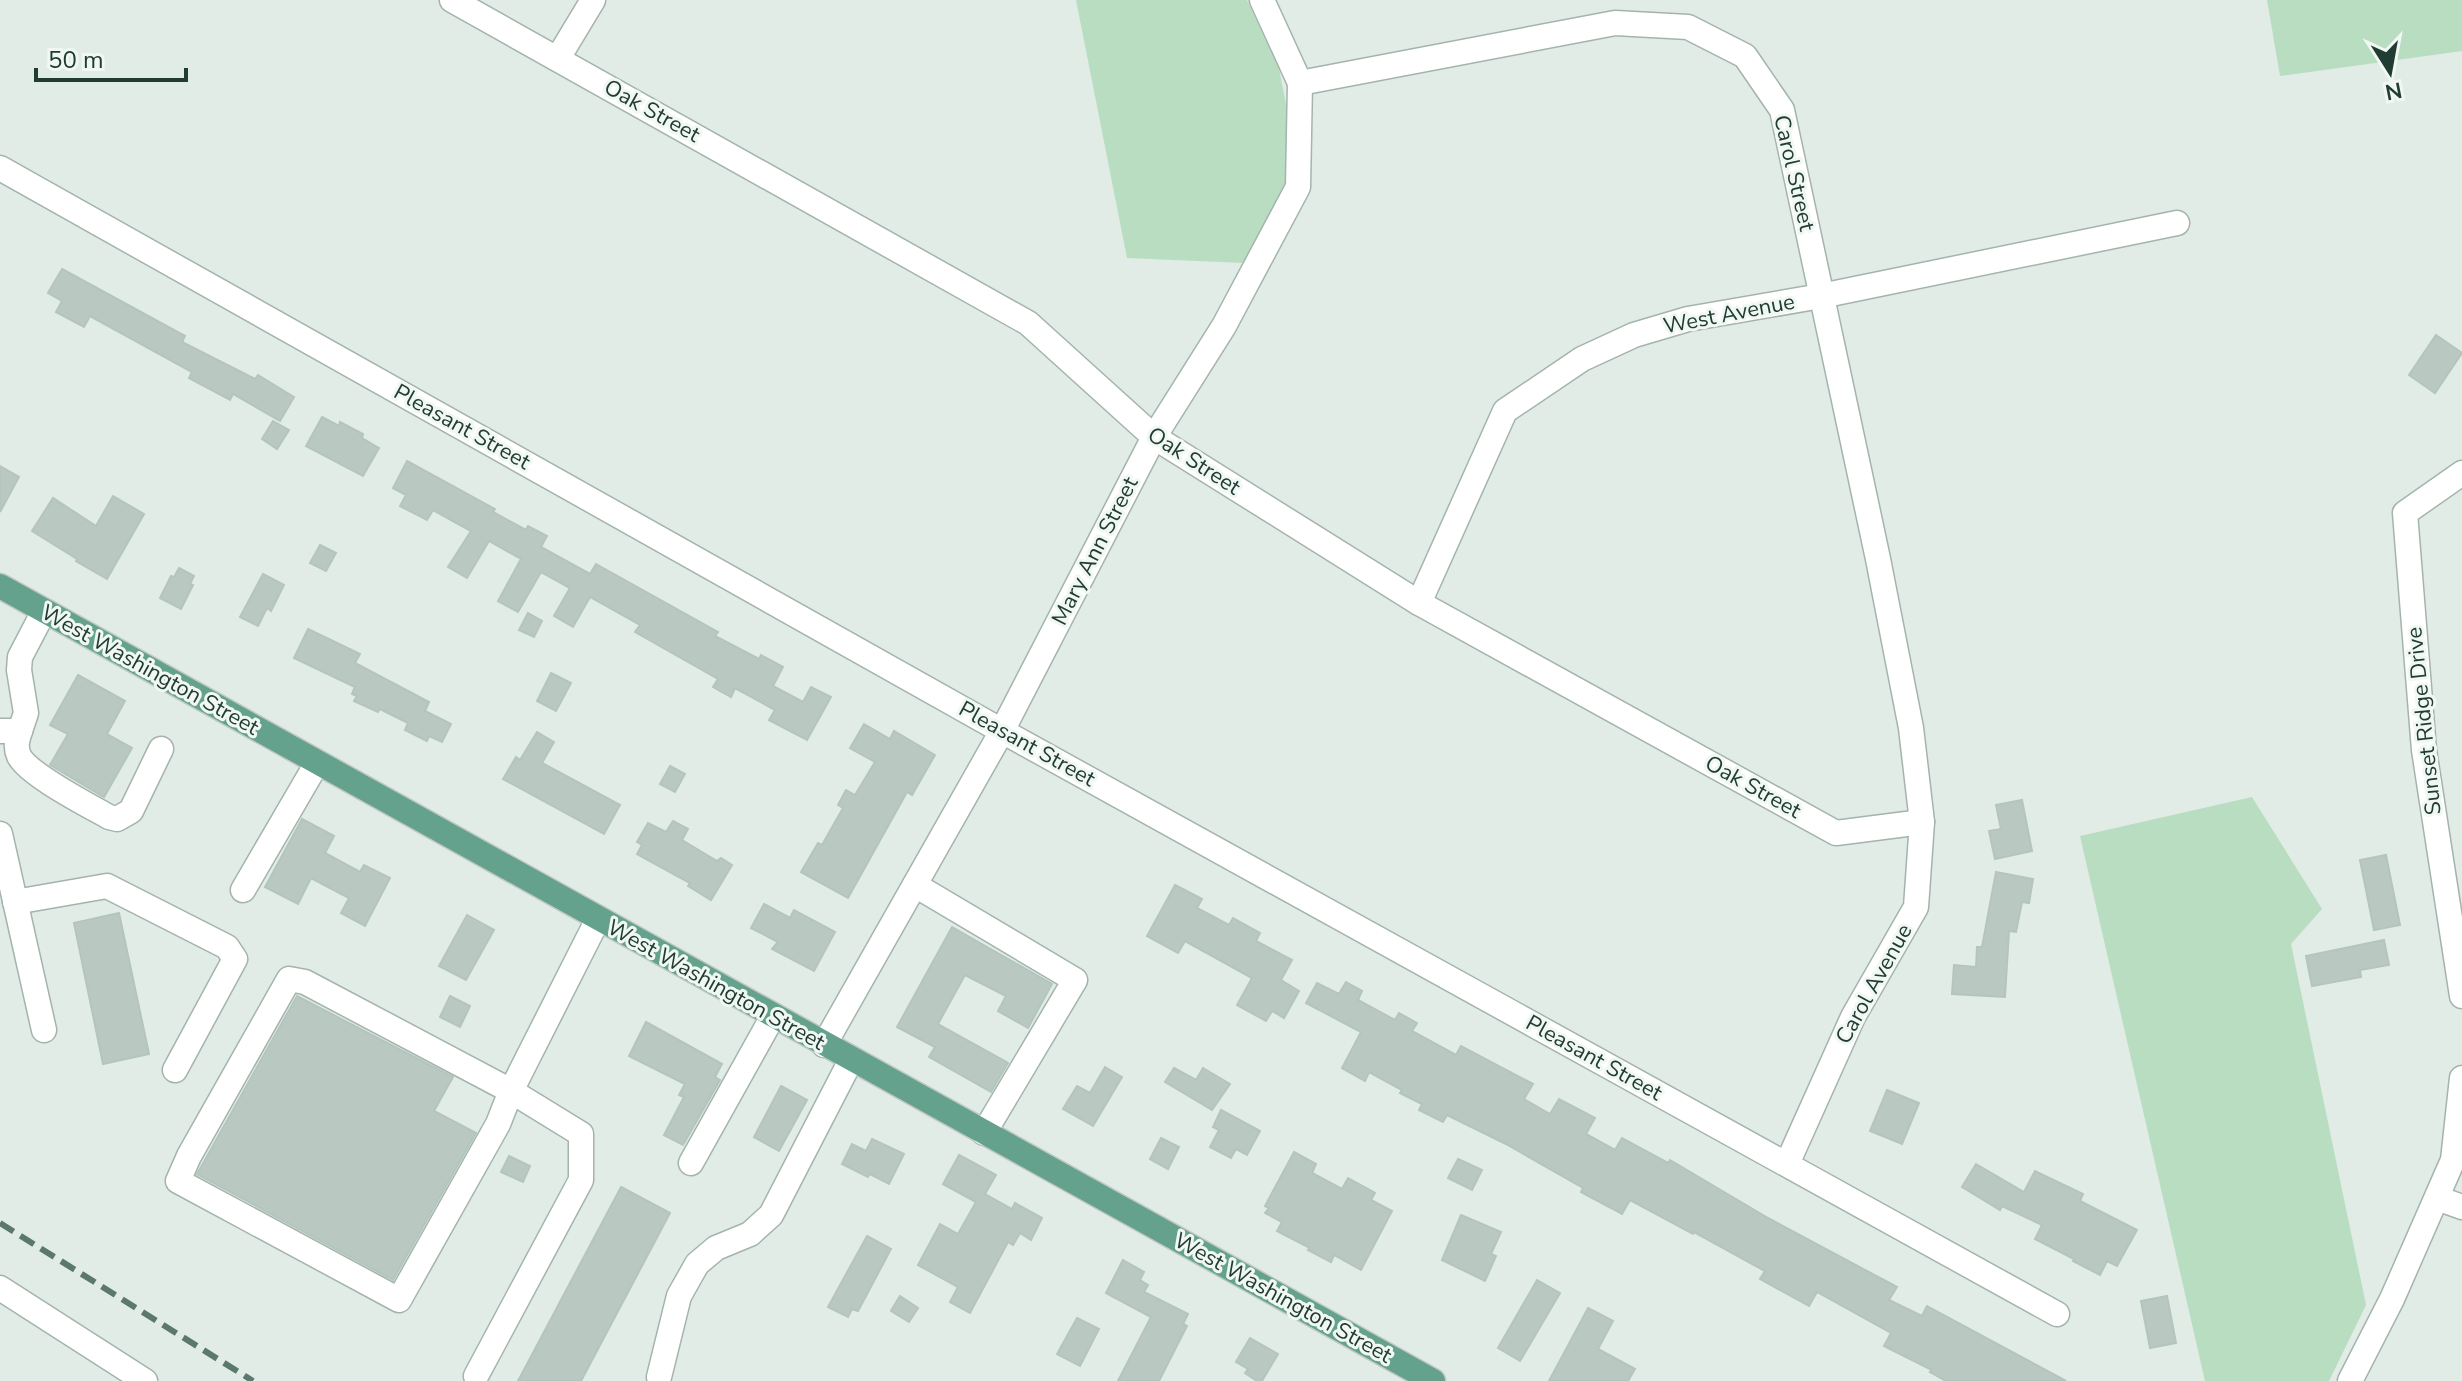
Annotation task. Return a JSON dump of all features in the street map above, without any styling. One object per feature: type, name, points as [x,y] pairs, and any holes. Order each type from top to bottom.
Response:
[{"type":"main road","name":"West Washington Street","points":[[0,586],[1433,1381]]},
{"type":"street","name":"Oak Street","points":[[452,0],[1028,323],[1154,437],[1419,603],[1836,833],[1922,822]]},
{"type":"street","points":[[558,58],[593,0]]},
{"type":"street","name":"Mary Ann Street","points":[[824,1045],[1002,731],[1154,437],[1224,326],[1298,187],[1300,83],[1262,0]]},
{"type":"street","name":"Carol Street","points":[[1300,83],[1615,23],[1688,27],[1745,56],[1782,110],[1878,559]]},
{"type":"street","name":"Pleasant Street","points":[[0,168],[1002,731],[2057,1314]]},
{"type":"street","name":"West Avenue","points":[[1419,603],[1505,411],[1582,359],[1634,335],[1688,319],[1821,296],[2177,223]]},
{"type":"street","name":"Sunset Ridge Drive","points":[[2462,473],[2405,513],[2424,750],[2462,996]]},
{"type":"street","name":"Carol Avenue","points":[[1787,1164],[1853,1017],[1916,907],[1922,822],[1911,728],[1878,559]]},
{"type":"street","points":[[44,611],[20,657],[26,713],[10,731],[18,754],[28,768],[117,819],[131,811],[161,749]]},
{"type":"street","points":[[243,890],[317,763]]},
{"type":"street","points":[[0,834],[44,1030]]},
{"type":"street","points":[[915,885],[1075,980],[984,1133]]},
{"type":"street","points":[[15,902],[107,886],[227,947],[235,959],[175,1070]]},
{"type":"street","points":[[476,1376],[581,1180],[581,1134],[511,1091],[305,982],[289,979],[178,1181],[399,1300],[498,1124],[511,1091],[598,919]]},
{"type":"street","points":[[691,1163],[773,1016]]},
{"type":"street","points":[[659,1377],[679,1296],[697,1264],[716,1248],[750,1234],[771,1215],[851,1060]]},
{"type":"street","points":[[2350,1381],[2392,1299],[2453,1160],[2462,1078]]},
{"type":"street","points":[[2437,1198],[2462,1207]]},
{"type":"street","points":[[0,1288],[145,1381]]},
{"type":"green space","points":[[1076,0],[1247,0],[1279,69],[1289,119],[1288,181],[1245,263],[1127,258]]},
{"type":"green space","points":[[2267,0],[2462,0],[2462,51],[2280,76]]},
{"type":"green space","points":[[2252,797],[2322,909],[2291,944],[2366,1305],[2329,1381],[2205,1381],[2080,836]]},
{"type":"building","points":[[62,269],[185,336],[182,342],[255,379],[258,375],[294,397],[280,421],[233,394],[230,400],[189,378],[192,372],[90,316],[84,327],[56,312],[62,301],[48,293]]},
{"type":"building","points":[[2436,335],[2462,353],[2435,393],[2409,375]]},
{"type":"building","points":[[322,417],[363,434],[362,438],[379,448],[363,476],[306,446]]},
{"type":"building","points":[[273,421],[289,430],[277,449],[262,439]]},
{"type":"building","points":[[407,461],[495,509],[493,512],[526,530],[528,526],[547,536],[541,547],[590,574],[596,564],[718,632],[715,636],[759,659],[761,655],[783,667],[773,686],[803,702],[811,687],[831,697],[807,740],[769,720],[775,710],[735,688],[731,697],[713,687],[718,679],[635,632],[640,625],[590,597],[573,627],[554,616],[570,588],[541,572],[518,612],[498,601],[521,559],[489,541],[467,578],[448,567],[471,531],[433,510],[427,520],[400,506],[406,495],[393,488]]},
{"type":"building","points":[[0,466],[19,477],[0,512]]},
{"type":"building","points":[[113,496],[144,514],[107,579],[32,531],[53,498],[96,526]]},
{"type":"building","points":[[320,545],[336,553],[326,571],[310,563]]},
{"type":"building","points":[[179,568],[194,576],[181,609],[160,598],[171,576],[174,577]]},
{"type":"building","points":[[263,574],[284,585],[271,611],[267,608],[258,626],[240,617]]},
{"type":"building","points":[[528,613],[542,621],[534,637],[519,630]]},
{"type":"building","points":[[308,629],[360,654],[355,663],[429,702],[425,711],[451,724],[442,742],[429,736],[427,741],[405,730],[408,723],[380,709],[378,712],[354,701],[357,696],[352,694],[355,687],[294,658]]},
{"type":"building","points":[[551,673],[571,683],[556,711],[537,701]]},
{"type":"building","points":[[78,675],[125,701],[107,734],[132,748],[104,797],[50,765],[68,734],[50,725]]},
{"type":"building","points":[[864,724],[890,739],[894,731],[935,755],[912,795],[907,792],[848,898],[801,872],[818,843],[822,845],[843,808],[838,805],[846,790],[855,795],[875,762],[850,748]]},
{"type":"building","points":[[537,732],[554,742],[542,763],[620,805],[604,834],[503,779],[516,757],[520,760]]},
{"type":"building","points":[[670,766],[685,774],[675,792],[660,784]]},
{"type":"building","points":[[2022,800],[2032,851],[1995,859],[1989,831],[2001,829],[1996,805]]},
{"type":"building","points":[[302,819],[334,836],[325,853],[360,872],[364,865],[390,878],[365,926],[341,913],[349,898],[311,878],[298,904],[265,887]]},
{"type":"building","points":[[673,821],[688,829],[682,840],[717,861],[721,858],[732,865],[711,900],[688,886],[690,883],[637,854],[642,845],[637,842],[648,823],[666,832]]},
{"type":"building","points":[[2386,855],[2400,925],[2374,930],[2360,860]]},
{"type":"building","points":[[1996,872],[2033,879],[2029,903],[2022,902],[2016,932],[2009,931],[2005,997],[1952,994],[1954,965],[1976,967],[1977,947],[1982,947]]},
{"type":"building","points":[[1175,885],[1202,899],[1197,908],[1229,925],[1233,918],[1260,933],[1256,941],[1292,960],[1281,980],[1299,991],[1284,1018],[1272,1011],[1266,1021],[1237,1005],[1252,978],[1185,941],[1178,953],[1147,936]]},
{"type":"building","points":[[764,904],[790,918],[794,910],[835,932],[814,971],[772,949],[778,942],[751,928]]},
{"type":"building","points":[[119,913],[149,1054],[103,1064],[74,923]]},
{"type":"building","points":[[467,915],[494,930],[466,980],[439,966]]},
{"type":"building","points":[[952,927],[1052,984],[1028,1028],[998,1011],[1006,996],[965,975],[938,1024],[1008,1063],[991,1092],[929,1057],[935,1047],[897,1027]]},
{"type":"building","points":[[2384,940],[2389,965],[2360,970],[2361,977],[2312,986],[2306,956]]},
{"type":"building","points":[[1346,982],[1362,991],[1358,1000],[1395,1020],[1399,1013],[1417,1023],[1412,1031],[1456,1055],[1461,1046],[1533,1084],[1524,1099],[1550,1114],[1559,1099],[1595,1118],[1586,1134],[1615,1150],[1622,1138],[1668,1163],[1670,1160],[1768,1218],[1897,1287],[1889,1300],[1922,1316],[1927,1306],[2066,1381],[1946,1381],[1930,1372],[1932,1370],[1884,1346],[1891,1333],[1817,1292],[1809,1306],[1760,1279],[1765,1271],[1694,1232],[1630,1200],[1622,1214],[1506,1144],[1447,1115],[1443,1122],[1419,1110],[1422,1104],[1369,1072],[1365,1081],[1342,1068],[1361,1032],[1306,1003],[1317,983],[1339,994]]},
{"type":"building","points":[[297,996],[453,1077],[434,1111],[476,1133],[393,1280],[197,1174]]},
{"type":"building","points":[[450,996],[470,1006],[460,1027],[440,1017]]},
{"type":"building","points":[[646,1022],[722,1064],[715,1077],[720,1080],[683,1145],[664,1135],[684,1097],[679,1095],[685,1084],[629,1056]]},
{"type":"building","points":[[1105,1067],[1122,1077],[1093,1126],[1063,1109],[1077,1086],[1090,1093]]},
{"type":"building","points":[[1174,1068],[1196,1080],[1203,1068],[1230,1084],[1212,1110],[1165,1082]]},
{"type":"building","points":[[781,1086],[807,1100],[779,1151],[754,1137]]},
{"type":"building","points":[[1887,1090],[1919,1103],[1902,1144],[1870,1131]]},
{"type":"building","points":[[1221,1110],[1260,1131],[1247,1155],[1236,1149],[1231,1158],[1210,1147],[1219,1130],[1213,1127]]},
{"type":"building","points":[[1161,1138],[1179,1147],[1168,1169],[1150,1159]]},
{"type":"building","points":[[872,1139],[904,1154],[889,1184],[842,1164],[852,1144],[866,1151]]},
{"type":"building","points":[[1294,1152],[1316,1164],[1312,1173],[1342,1189],[1348,1178],[1375,1193],[1371,1200],[1392,1211],[1361,1270],[1334,1255],[1331,1262],[1308,1250],[1310,1248],[1277,1231],[1282,1222],[1265,1213],[1269,1208],[1265,1206]]},
{"type":"building","points":[[959,1155],[996,1175],[985,1194],[1012,1209],[1015,1203],[1042,1218],[1031,1240],[1020,1233],[1013,1245],[1008,1242],[970,1313],[950,1302],[958,1287],[918,1265],[940,1224],[958,1234],[976,1202],[943,1184]]},
{"type":"building","points":[[509,1156],[530,1166],[523,1182],[501,1172]]},
{"type":"building","points":[[1458,1159],[1482,1170],[1472,1190],[1448,1178]]},
{"type":"building","points":[[1976,1164],[2024,1192],[2035,1171],[2083,1194],[2080,1201],[2137,1230],[2117,1266],[2107,1261],[2100,1275],[2035,1239],[2042,1225],[2002,1206],[2000,1210],[1962,1187]]},
{"type":"building","points":[[621,1187],[670,1213],[581,1381],[518,1381]]},
{"type":"building","points":[[1461,1215],[1501,1232],[1491,1254],[1496,1256],[1485,1281],[1442,1260]]},
{"type":"building","points":[[867,1236],[891,1249],[858,1311],[852,1309],[848,1317],[828,1307]]},
{"type":"building","points":[[1123,1260],[1144,1272],[1140,1280],[1148,1285],[1144,1292],[1188,1314],[1183,1324],[1187,1326],[1159,1381],[1118,1381],[1151,1317],[1106,1293]]},
{"type":"building","points":[[1537,1280],[1560,1293],[1520,1361],[1498,1348]]},
{"type":"building","points":[[900,1296],[918,1308],[909,1322],[891,1311]]},
{"type":"building","points":[[2167,1296],[2176,1343],[2150,1348],[2141,1301]]},
{"type":"building","points":[[1588,1308],[1613,1321],[1598,1349],[1635,1369],[1628,1381],[1549,1381]]},
{"type":"building","points":[[1077,1318],[1099,1329],[1080,1366],[1057,1354]]},
{"type":"building","points":[[1250,1338],[1278,1354],[1262,1381],[1245,1373],[1248,1369],[1236,1362]]},
{"type":"railway","points":[[0,1223],[253,1381]]}]
